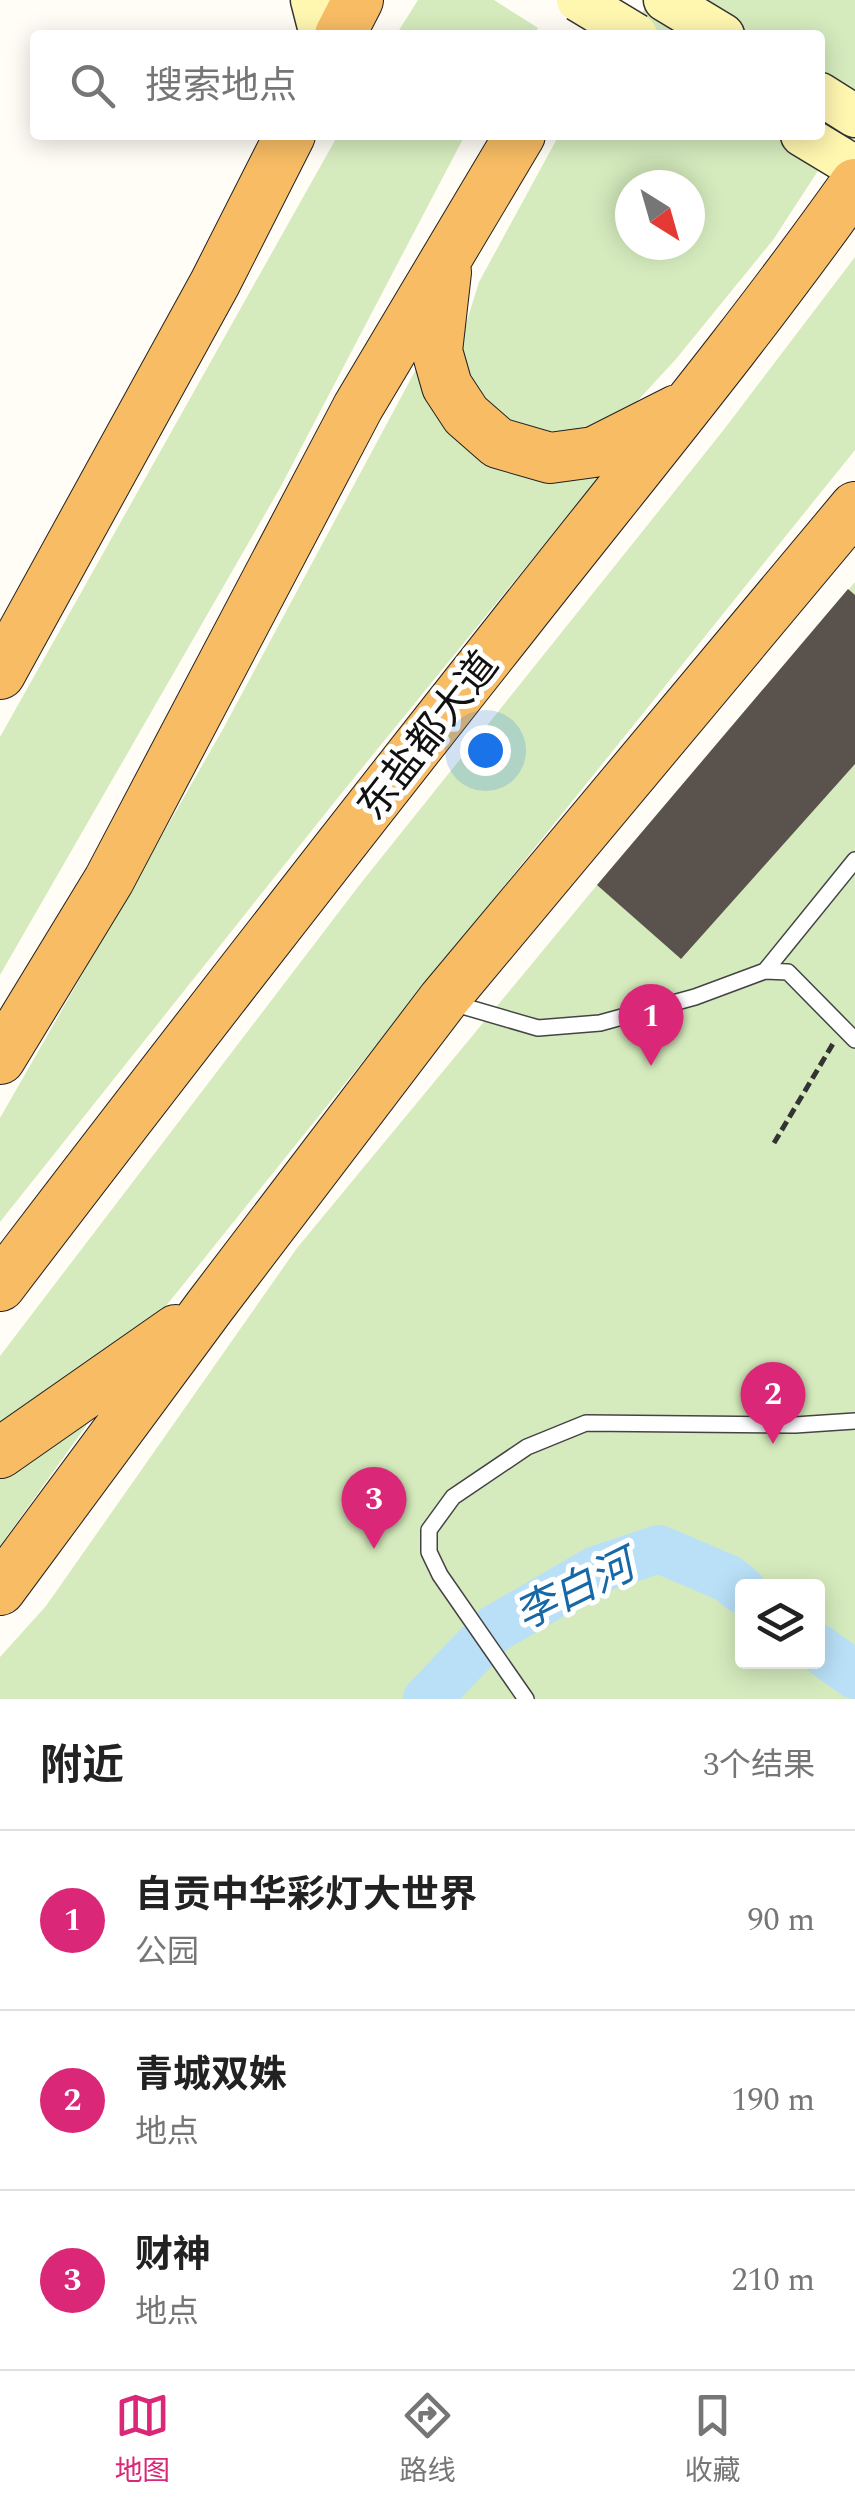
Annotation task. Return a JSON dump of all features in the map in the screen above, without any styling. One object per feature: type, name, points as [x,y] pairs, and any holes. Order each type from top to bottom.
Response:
[{"type":"highway","points":[[343,30],[358,0]]},
{"type":"highway","points":[[589,30],[609,0]]},
{"type":"highway","points":[[0,674],[215,283],[287,140]]},
{"type":"highway","points":[[0,1060],[109,880],[358,407],[517,140]]},
{"type":"highway","name":"东盐都大道","points":[[0,1286],[248,962],[695,400],[855,184]]},
{"type":"highway","points":[[448,252],[437,351],[447,386],[466,415],[498,443],[550,458],[594,452],[695,400]]},
{"type":"highway","points":[[0,1590],[443,1000],[855,507]]},
{"type":"highway","points":[[0,1453],[210,1306]]},
{"type":"main road","points":[[312,0],[320,30]]},
{"type":"main road","points":[[578,0],[628,30]]},
{"type":"main road","points":[[665,0],[715,30]]},
{"type":"main road","points":[[825,97],[855,116]]},
{"type":"main road","points":[[810,140],[855,167]]},
{"type":"lane","points":[[765,970],[855,860]]},
{"type":"lane","points":[[443,1000],[538,1028],[600,1023],[695,998],[765,970],[788,972],[855,1040]]},
{"type":"lane","points":[[526,1699],[440,1575],[429,1552],[429,1530],[453,1498],[527,1448],[586,1423],[795,1426],[855,1422]]},
{"type":"path","points":[[774,1142],[842,1029]]},
{"type":"green space","points":[[418,0],[494,0],[538,28],[537,30],[399,30]]},
{"type":"green space","points":[[651,0],[855,0],[855,114],[773,240],[630,409],[584,435],[542,440],[506,424],[472,390],[459,346],[479,282],[556,140],[825,140],[825,30],[630,30]]},
{"type":"green space","points":[[335,140],[462,140],[280,488],[0,975],[0,737]]},
{"type":"green space","points":[[855,257],[855,450],[145,1332],[0,1434],[0,1356],[361,883],[722,432]]},
{"type":"green space","points":[[421,360],[434,392],[603,472],[0,1222],[0,1118],[223,729]]},
{"type":"green space","points":[[855,582],[855,1699],[0,1699],[0,1657],[46,1606],[297,1248],[597,885]]},
{"type":"green space","points":[[104,1401],[0,1546],[0,1476]]},
{"type":"building","points":[[848,589],[855,595],[855,764],[681,959],[597,885]]},
{"type":"waterway","name":"李白河","points":[[427,1699],[494,1629],[596,1570],[659,1549],[735,1584]]},
{"type":"waterway","name":"李白河","points":[[825,1653],[855,1675]]},
{"type":"place","name":"自贡中华彩灯大世界","points":[[651,1066]]},
{"type":"place","name":"青城双姝","points":[[773,1444]]},
{"type":"place","name":"财神","points":[[374,1549]]}]
